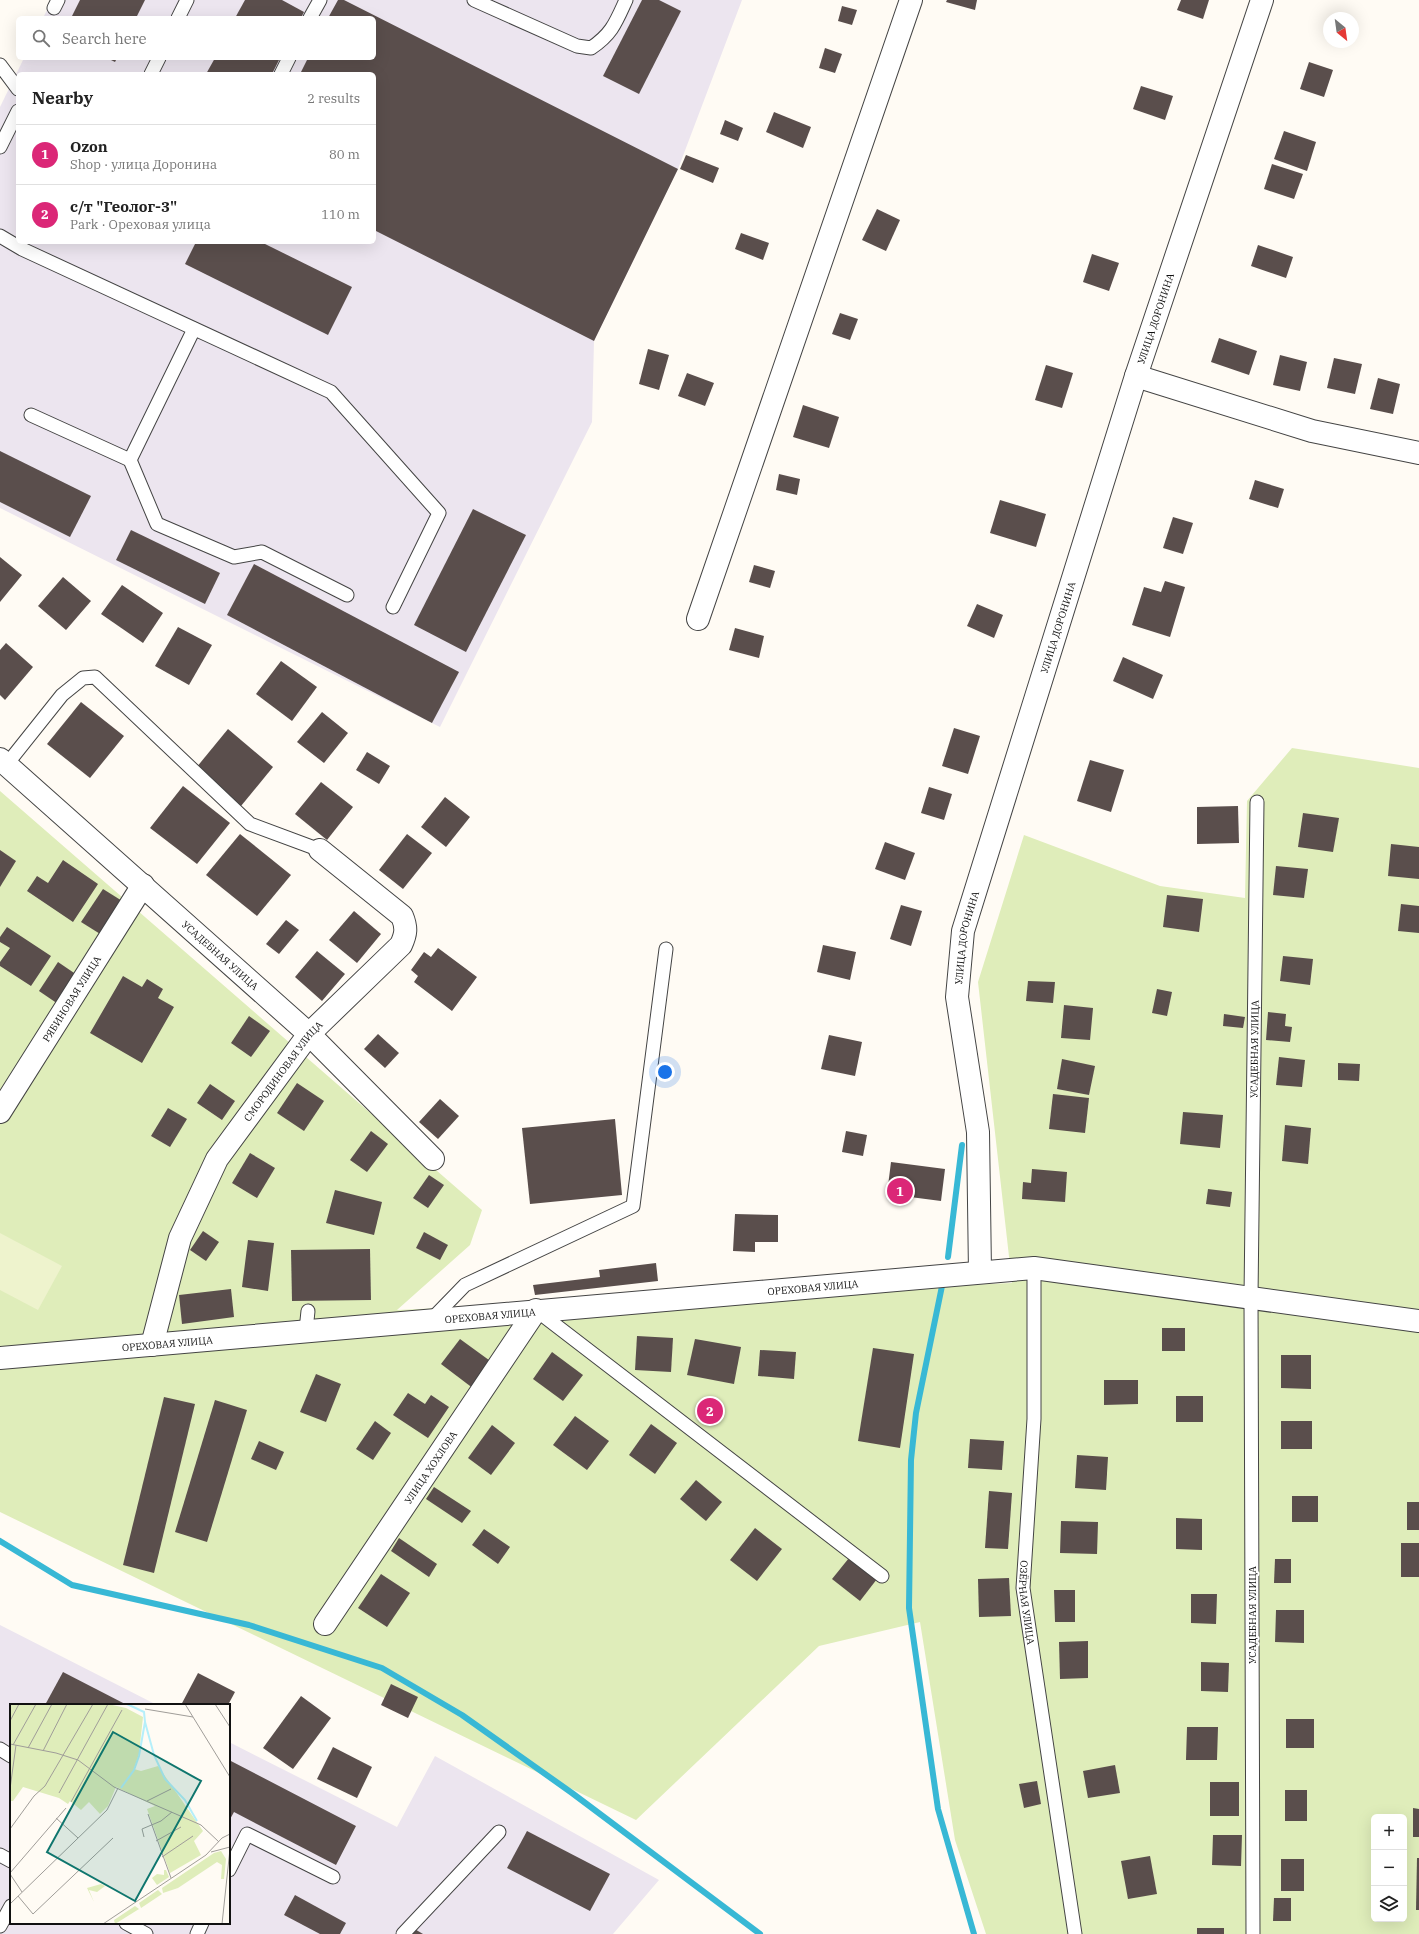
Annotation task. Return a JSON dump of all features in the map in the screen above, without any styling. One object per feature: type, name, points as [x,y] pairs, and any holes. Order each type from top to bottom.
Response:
[{"type":"street","points":[[698,619],[911,0]]},
{"type":"street","name":"УЛИЦА ДОРОНИНА","points":[[980,1272],[978,1132],[957,997],[963,931],[1136,376],[1262,0]]},
{"type":"street","points":[[1136,376],[1312,431],[1419,453]]},
{"type":"street","name":"УСАДЕБНАЯ УЛИЦА","points":[[3,762],[309,1034],[433,1159]]},
{"type":"street","name":"СМОРОДИНОВАЯ УЛИЦА","points":[[152,1345],[180,1238],[217,1159],[309,1034],[401,945],[406,934],[406,926],[402,916],[320,850]]},
{"type":"street","name":"РЯБИНОВАЯ УЛИЦА","points":[[0,1112],[143,885]]},
{"type":"street","points":[[980,1272],[1034,1268],[1419,1321]]},
{"type":"street","name":"ОРЕХОВАЯ УЛИЦА","points":[[0,1358],[152,1345],[307,1321],[432,1319],[980,1272]]},
{"type":"street","name":"УЛИЦА ХОХЛОВА","points":[[325,1624],[536,1310]]},
{"type":"lane","points":[[179,16],[187,0]]},
{"type":"lane","points":[[311,16],[320,0]]},
{"type":"lane","points":[[474,0],[577,46],[591,48],[604,40],[615,25],[626,0]]},
{"type":"lane","points":[[152,72],[158,60]]},
{"type":"lane","points":[[282,72],[288,60]]},
{"type":"lane","points":[[0,65],[16,86]]},
{"type":"lane","points":[[0,147],[16,115]]},
{"type":"lane","points":[[0,236],[22,249],[331,392],[438,513],[393,607]]},
{"type":"lane","points":[[130,460],[194,329]]},
{"type":"lane","points":[[31,415],[130,460],[157,524],[234,557],[262,552],[347,595]]},
{"type":"lane","points":[[3,762],[62,695],[83,678],[95,677],[250,824],[320,850]]},
{"type":"lane","name":"УСАДЕБНАЯ УЛИЦА","points":[[1254,1934],[1251,1297],[1257,802]]},
{"type":"lane","points":[[432,1319],[465,1285],[633,1206],[666,949]]},
{"type":"lane","name":"ОЗЁРНАЯ УЛИЦА","points":[[1034,1268],[1034,1419],[1023,1588],[1075,1934]]},
{"type":"lane","points":[[536,1310],[882,1576]]},
{"type":"lane","points":[[0,1750],[10,1755]]},
{"type":"lane","points":[[403,1934],[499,1832]]},
{"type":"lane","points":[[230,1868],[247,1834],[333,1877]]},
{"type":"lane","points":[[0,1855],[10,1860]]},
{"type":"lane","points":[[0,1926],[10,1908]]},
{"type":"lane","points":[[128,1924],[146,1934]]},
{"type":"lane","points":[[196,1934],[201,1924]]},
{"type":"shaded area","points":[[52,0],[742,0],[678,169],[594,341],[592,422],[440,727],[0,508],[0,107],[16,74],[16,244],[376,244],[376,72],[17,72],[23,60],[376,60],[376,16],[44,16]]},
{"type":"shaded area","points":[[0,1625],[155,1704],[10,1704],[10,1924],[230,1924],[230,1743],[397,1827],[435,1756],[659,1880],[613,1934],[0,1934]]},
{"type":"green space","points":[[1292,748],[1419,768],[1419,1934],[986,1934],[955,1840],[920,1622],[819,1646],[636,1820],[0,1512],[0,791],[482,1210],[470,1245],[397,1310],[1012,1283],[978,982],[1024,835],[1160,886],[1245,898],[1247,801]]},
{"type":"green space","points":[[0,1233],[62,1266],[38,1310],[0,1290]]},
{"type":"building","points":[[80,0],[145,0],[137,16],[72,16]]},
{"type":"building","points":[[245,0],[282,0],[304,12],[302,16],[236,16]]},
{"type":"building","points":[[338,0],[344,0],[376,16],[329,16]]},
{"type":"building","points":[[642,0],[659,0],[681,11],[639,94],[603,76]]},
{"type":"building","points":[[947,0],[977,0],[975,10],[946,2]]},
{"type":"building","points":[[1181,0],[1209,0],[1203,19],[1177,10]]},
{"type":"building","points":[[842,6],[857,10],[852,25],[838,21]]},
{"type":"building","points":[[376,16],[678,169],[594,341],[376,231],[376,72],[301,72],[307,60],[376,60]]},
{"type":"building","points":[[825,48],[842,54],[835,73],[819,68]]},
{"type":"building","points":[[214,60],[279,60],[273,72],[207,72]]},
{"type":"building","points":[[1309,62],[1333,70],[1324,97],[1300,89]]},
{"type":"building","points":[[1141,86],[1173,96],[1165,120],[1133,109]]},
{"type":"building","points":[[774,112],[811,127],[803,148],[766,132]]},
{"type":"building","points":[[725,120],[743,128],[738,141],[720,134]]},
{"type":"building","points":[[1284,131],[1316,142],[1307,171],[1274,159]]},
{"type":"building","points":[[686,155],[719,168],[713,183],[680,169]]},
{"type":"building","points":[[1272,164],[1303,174],[1294,199],[1264,189]]},
{"type":"building","points":[[877,209],[900,220],[886,251],[862,240]]},
{"type":"building","points":[[741,233],[769,243],[763,260],[735,249]]},
{"type":"building","points":[[195,244],[265,244],[352,287],[328,335],[185,264]]},
{"type":"building","points":[[1258,245],[1293,257],[1286,278],[1251,266]]},
{"type":"building","points":[[1092,254],[1119,263],[1109,291],[1083,282]]},
{"type":"building","points":[[840,313],[858,319],[850,340],[832,334]]},
{"type":"building","points":[[1219,338],[1257,351],[1249,375],[1211,362]]},
{"type":"building","points":[[648,349],[669,355],[659,390],[639,384]]},
{"type":"building","points":[[1280,355],[1307,362],[1300,391],[1273,385]]},
{"type":"building","points":[[1334,358],[1362,364],[1355,394],[1327,388]]},
{"type":"building","points":[[1046,365],[1073,373],[1062,408],[1035,400]]},
{"type":"building","points":[[687,373],[714,383],[705,406],[678,396]]},
{"type":"building","points":[[1378,378],[1400,384],[1393,414],[1370,409]]},
{"type":"building","points":[[803,405],[839,417],[829,448],[793,437]]},
{"type":"building","points":[[0,451],[91,496],[70,537],[0,502]]},
{"type":"building","points":[[779,474],[800,479],[797,495],[776,490]]},
{"type":"building","points":[[1255,480],[1284,489],[1278,508],[1249,499]]},
{"type":"building","points":[[1000,500],[1046,514],[1036,547],[990,533]]},
{"type":"building","points":[[473,509],[526,535],[466,652],[414,625]]},
{"type":"building","points":[[1173,517],[1193,523],[1183,554],[1163,548]]},
{"type":"building","points":[[131,530],[220,573],[205,604],[116,560]]},
{"type":"building","points":[[0,557],[22,575],[0,602]]},
{"type":"building","points":[[254,564],[459,672],[432,723],[227,615]]},
{"type":"building","points":[[754,565],[775,571],[770,588],[749,582]]},
{"type":"building","points":[[63,577],[91,601],[66,630],[38,606]]},
{"type":"building","points":[[1165,581],[1185,587],[1170,637],[1132,625],[1144,587],[1161,592]]},
{"type":"building","points":[[122,585],[163,613],[143,643],[101,614]]},
{"type":"building","points":[[977,604],[1003,615],[994,638],[967,626]]},
{"type":"building","points":[[178,627],[212,645],[189,685],[155,666]]},
{"type":"building","points":[[735,628],[764,636],[759,658],[729,650]]},
{"type":"building","points":[[6,643],[33,667],[5,700],[0,695],[0,650]]},
{"type":"building","points":[[1123,657],[1163,675],[1153,699],[1113,681]]},
{"type":"building","points":[[281,661],[317,687],[292,721],[256,694]]},
{"type":"building","points":[[81,702],[124,736],[90,778],[47,744]]},
{"type":"building","points":[[322,712],[348,733],[324,763],[297,742]]},
{"type":"building","points":[[954,728],[980,736],[968,774],[942,766]]},
{"type":"building","points":[[228,729],[273,767],[241,806],[196,768]]},
{"type":"building","points":[[367,752],[390,766],[379,784],[356,770]]},
{"type":"building","points":[[1090,760],[1124,770],[1111,812],[1077,801]]},
{"type":"building","points":[[321,782],[353,807],[327,840],[295,814]]},
{"type":"building","points":[[183,786],[230,823],[197,864],[150,828]]},
{"type":"building","points":[[929,787],[952,794],[944,820],[921,813]]},
{"type":"building","points":[[445,797],[470,817],[446,847],[421,827]]},
{"type":"building","points":[[1238,806],[1239,843],[1197,844],[1197,807]]},
{"type":"building","points":[[1303,813],[1339,818],[1333,852],[1298,847]]},
{"type":"building","points":[[240,834],[291,875],[257,916],[206,875]]},
{"type":"building","points":[[407,834],[432,853],[403,889],[379,870]]},
{"type":"building","points":[[885,842],[915,853],[905,880],[875,869]]},
{"type":"building","points":[[1391,844],[1419,847],[1419,879],[1388,876]]},
{"type":"building","points":[[0,850],[16,861],[0,887]]},
{"type":"building","points":[[63,860],[98,884],[73,922],[27,891],[37,876],[48,883]]},
{"type":"building","points":[[1276,866],[1308,869],[1304,898],[1273,895]]},
{"type":"building","points":[[103,889],[127,904],[105,937],[81,922]]},
{"type":"building","points":[[1167,895],[1203,899],[1199,932],[1163,927]]},
{"type":"building","points":[[1401,904],[1419,906],[1419,933],[1398,931]]},
{"type":"building","points":[[901,905],[922,911],[911,946],[890,939]]},
{"type":"building","points":[[354,911],[381,934],[357,963],[329,940]]},
{"type":"building","points":[[286,920],[299,930],[279,954],[266,944]]},
{"type":"building","points":[[7,927],[51,956],[31,986],[0,966],[0,962],[10,948],[0,942],[0,937]]},
{"type":"building","points":[[823,945],[856,952],[850,980],[817,972]]},
{"type":"building","points":[[438,948],[477,977],[452,1011],[414,982],[418,976],[411,970],[424,952],[431,957]]},
{"type":"building","points":[[317,951],[345,974],[322,1001],[295,977]]},
{"type":"building","points":[[1283,956],[1313,959],[1310,985],[1280,981]]},
{"type":"building","points":[[58,962],[80,977],[61,1006],[39,991]]},
{"type":"building","points":[[123,976],[142,987],[147,979],[163,989],[158,998],[174,1007],[142,1063],[90,1033]]},
{"type":"building","points":[[1028,981],[1055,982],[1053,1003],[1026,1001]]},
{"type":"building","points":[[1157,989],[1172,992],[1167,1016],[1152,1013]]},
{"type":"building","points":[[1064,1005],[1093,1008],[1090,1040],[1061,1038]]},
{"type":"building","points":[[1268,1012],[1286,1014],[1285,1026],[1292,1027],[1290,1042],[1266,1040]]},
{"type":"building","points":[[1224,1014],[1245,1017],[1243,1028],[1223,1026]]},
{"type":"building","points":[[249,1016],[270,1031],[251,1057],[231,1043]]},
{"type":"building","points":[[378,1034],[399,1053],[385,1068],[364,1049]]},
{"type":"building","points":[[829,1035],[862,1042],[855,1076],[821,1069]]},
{"type":"building","points":[[1279,1057],[1305,1060],[1302,1087],[1276,1085]]},
{"type":"building","points":[[1062,1059],[1095,1066],[1089,1095],[1057,1089]]},
{"type":"building","points":[[1338,1063],[1360,1064],[1359,1081],[1338,1080]]},
{"type":"building","points":[[297,1083],[324,1101],[304,1131],[277,1113]]},
{"type":"building","points":[[210,1084],[235,1101],[222,1120],[197,1103]]},
{"type":"building","points":[[1053,1094],[1089,1098],[1085,1133],[1049,1129]]},
{"type":"building","points":[[440,1099],[459,1116],[438,1139],[419,1122]]},
{"type":"building","points":[[168,1108],[187,1119],[170,1147],[151,1136]]},
{"type":"building","points":[[1183,1112],[1223,1115],[1220,1148],[1180,1144]]},
{"type":"building","points":[[615,1119],[622,1195],[530,1204],[522,1128]]},
{"type":"building","points":[[1285,1125],[1311,1128],[1308,1164],[1282,1161]]},
{"type":"building","points":[[371,1131],[388,1144],[367,1172],[350,1160]]},
{"type":"building","points":[[846,1131],[867,1135],[863,1156],[842,1152]]},
{"type":"building","points":[[250,1153],[275,1168],[257,1198],[232,1183]]},
{"type":"building","points":[[891,1162],[945,1169],[941,1201],[887,1194]]},
{"type":"building","points":[[1032,1169],[1067,1172],[1065,1202],[1022,1199],[1023,1182],[1031,1183]]},
{"type":"building","points":[[429,1175],[444,1185],[428,1208],[413,1198]]},
{"type":"building","points":[[1208,1189],[1232,1192],[1230,1207],[1206,1204]]},
{"type":"building","points":[[335,1190],[382,1202],[374,1235],[326,1223]]},
{"type":"building","points":[[735,1214],[778,1215],[778,1242],[755,1242],[755,1252],[733,1251]]},
{"type":"building","points":[[203,1231],[219,1242],[206,1261],[190,1250]]},
{"type":"building","points":[[424,1232],[448,1245],[440,1260],[416,1248]]},
{"type":"building","points":[[248,1240],[274,1243],[268,1291],[242,1287]]},
{"type":"building","points":[[370,1249],[371,1300],[292,1301],[291,1250]]},
{"type":"building","points":[[656,1263],[658,1281],[535,1295],[533,1285],[600,1277],[599,1270]]},
{"type":"building","points":[[231,1289],[234,1317],[182,1324],[179,1295]]},
{"type":"building","points":[[1162,1328],[1185,1328],[1185,1351],[1162,1351]]},
{"type":"building","points":[[637,1336],[673,1338],[671,1372],[635,1370]]},
{"type":"building","points":[[460,1339],[493,1363],[474,1389],[441,1364]]},
{"type":"building","points":[[695,1339],[741,1347],[734,1384],[687,1375]]},
{"type":"building","points":[[873,1348],[914,1354],[900,1448],[858,1441]]},
{"type":"building","points":[[760,1350],[796,1352],[794,1379],[758,1376]]},
{"type":"building","points":[[552,1352],[583,1375],[563,1401],[533,1379]]},
{"type":"building","points":[[1281,1355],[1311,1355],[1311,1389],[1281,1388]]},
{"type":"building","points":[[316,1374],[341,1384],[326,1422],[300,1412]]},
{"type":"building","points":[[1104,1380],[1138,1380],[1138,1404],[1104,1405]]},
{"type":"building","points":[[408,1393],[425,1404],[431,1395],[449,1407],[428,1438],[393,1415]]},
{"type":"building","points":[[1176,1396],[1203,1396],[1203,1422],[1176,1422]]},
{"type":"building","points":[[164,1397],[195,1404],[154,1573],[123,1565]]},
{"type":"building","points":[[215,1400],[247,1410],[207,1542],[175,1532]]},
{"type":"building","points":[[575,1416],[609,1441],[587,1470],[553,1445]]},
{"type":"building","points":[[375,1421],[391,1433],[373,1460],[356,1449]]},
{"type":"building","points":[[1281,1421],[1312,1421],[1312,1449],[1281,1449]]},
{"type":"building","points":[[651,1424],[677,1443],[655,1474],[629,1455]]},
{"type":"building","points":[[492,1425],[515,1443],[491,1475],[468,1458]]},
{"type":"building","points":[[970,1439],[1004,1441],[1002,1470],[968,1468]]},
{"type":"building","points":[[259,1441],[284,1452],[276,1470],[251,1459]]},
{"type":"building","points":[[1077,1455],[1108,1457],[1106,1490],[1075,1488]]},
{"type":"building","points":[[696,1480],[722,1502],[706,1521],[680,1499]]},
{"type":"building","points":[[434,1487],[471,1511],[462,1523],[426,1499]]},
{"type":"building","points":[[989,1491],[1012,1493],[1008,1549],[985,1548]]},
{"type":"building","points":[[1292,1496],[1318,1496],[1318,1522],[1292,1522]]},
{"type":"building","points":[[1407,1502],[1419,1502],[1419,1530],[1407,1530]]},
{"type":"building","points":[[1176,1518],[1202,1519],[1202,1550],[1176,1549]]},
{"type":"building","points":[[1061,1521],[1098,1522],[1097,1554],[1060,1553]]},
{"type":"building","points":[[755,1528],[782,1549],[757,1581],[730,1560]]},
{"type":"building","points":[[484,1529],[510,1547],[498,1564],[472,1545]]},
{"type":"building","points":[[399,1538],[437,1564],[429,1577],[391,1551]]},
{"type":"building","points":[[1401,1543],[1419,1543],[1419,1577],[1401,1577]]},
{"type":"building","points":[[849,1558],[877,1579],[860,1601],[832,1579]]},
{"type":"building","points":[[1275,1559],[1291,1559],[1291,1583],[1274,1583]]},
{"type":"building","points":[[381,1574],[410,1593],[387,1627],[358,1608]]},
{"type":"building","points":[[1009,1578],[1011,1616],[979,1617],[978,1579]]},
{"type":"building","points":[[1054,1590],[1075,1590],[1075,1622],[1055,1622]]},
{"type":"building","points":[[1191,1594],[1217,1594],[1216,1624],[1191,1623]]},
{"type":"building","points":[[1276,1610],[1304,1610],[1304,1643],[1275,1642]]},
{"type":"building","points":[[1088,1641],[1088,1678],[1060,1679],[1059,1642]]},
{"type":"building","points":[[1201,1662],[1229,1663],[1228,1692],[1201,1691]]},
{"type":"building","points":[[63,1672],[125,1704],[46,1704]]},
{"type":"building","points":[[198,1673],[235,1692],[229,1704],[182,1704]]},
{"type":"building","points":[[391,1684],[418,1697],[408,1718],[381,1705]]},
{"type":"building","points":[[301,1696],[331,1718],[293,1769],[263,1748]]},
{"type":"building","points":[[1286,1719],[1314,1719],[1314,1748],[1286,1748]]},
{"type":"building","points":[[1187,1727],[1218,1727],[1217,1760],[1186,1760]]},
{"type":"building","points":[[333,1747],[372,1767],[357,1798],[317,1779]]},
{"type":"building","points":[[230,1761],[356,1826],[336,1865],[234,1812],[230,1819]]},
{"type":"building","points":[[1115,1765],[1120,1793],[1088,1798],[1083,1771]]},
{"type":"building","points":[[1037,1781],[1041,1804],[1024,1808],[1019,1784]]},
{"type":"building","points":[[1210,1782],[1239,1782],[1239,1816],[1210,1816]]},
{"type":"building","points":[[1285,1790],[1307,1790],[1307,1821],[1285,1821]]},
{"type":"building","points":[[1413,1808],[1419,1809],[1419,1837],[1413,1837]]},
{"type":"building","points":[[527,1831],[610,1874],[590,1911],[507,1868]]},
{"type":"building","points":[[1213,1835],[1242,1835],[1241,1866],[1212,1865]]},
{"type":"building","points":[[1150,1856],[1157,1894],[1128,1899],[1121,1861]]},
{"type":"building","points":[[1417,1858],[1419,1858],[1419,1910],[1416,1910]]},
{"type":"building","points":[[1281,1859],[1304,1859],[1304,1891],[1281,1891]]},
{"type":"building","points":[[295,1895],[346,1923],[340,1934],[320,1934],[284,1915]]},
{"type":"building","points":[[1274,1898],[1291,1898],[1291,1921],[1273,1921]]},
{"type":"building","points":[[413,1928],[423,1934],[410,1934]]},
{"type":"building","points":[[1197,1928],[1224,1928],[1224,1934],[1197,1934]]},
{"type":"waterway","points":[[948,1257],[962,1145]]},
{"type":"waterway","points":[[942,1286],[916,1413],[911,1460],[909,1608],[938,1809],[974,1934]]},
{"type":"waterway","points":[[0,1541],[72,1585],[249,1625],[382,1668],[462,1715],[572,1793],[760,1934]]},
{"type":"place","name":"Ozon","points":[[900,1191]]},
{"type":"place","name":"с/т \"Геолог-3\"","points":[[710,1411]]}]
